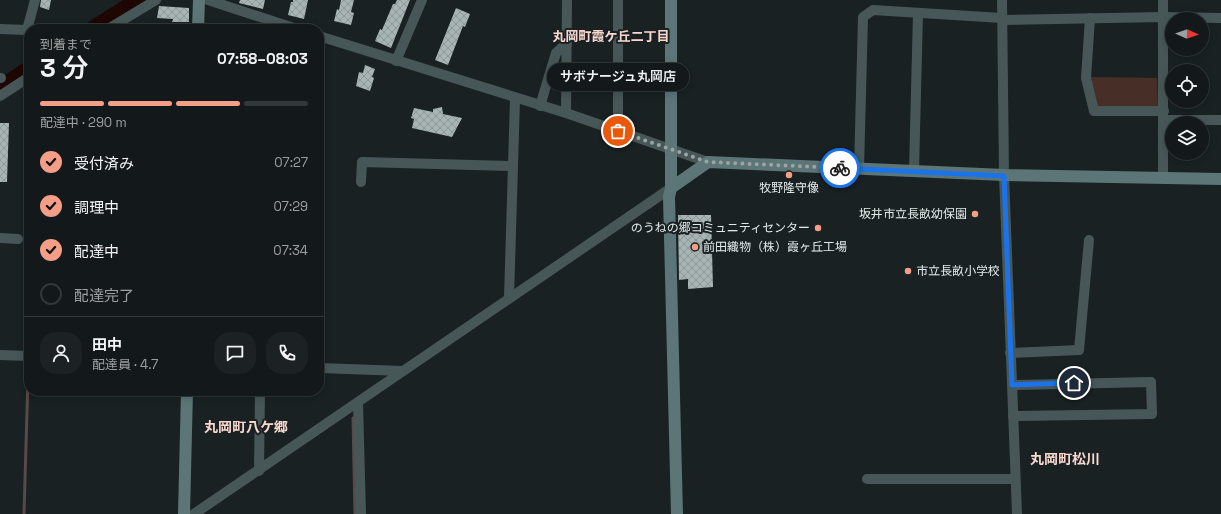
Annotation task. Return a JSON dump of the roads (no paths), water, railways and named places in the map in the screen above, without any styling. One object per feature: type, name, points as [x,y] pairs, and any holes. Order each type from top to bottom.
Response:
[{"type":"street","points":[[29,24],[35,0]]},
{"type":"street","points":[[116,24],[156,0]]},
{"type":"street","points":[[198,24],[199,0]]},
{"type":"street","points":[[208,0],[282,24]]},
{"type":"street","points":[[396,61],[422,0]]},
{"type":"street","points":[[566,114],[567,0]]},
{"type":"street","points":[[618,0],[618,131]]},
{"type":"street","points":[[671,0],[671,188],[669,197],[677,514]]},
{"type":"street","points":[[1002,0],[1004,176],[1017,514]]},
{"type":"street","points":[[1163,0],[1163,178]]},
{"type":"street","points":[[859,169],[863,17],[872,10],[1002,19],[1163,17],[1221,18]]},
{"type":"street","points":[[914,171],[918,13]]},
{"type":"street","points":[[1090,18],[1086,78],[1094,111],[1221,120]]},
{"type":"street","points":[[0,29],[24,30]]},
{"type":"street","points":[[324,38],[566,114],[708,162],[1004,176],[1221,179]]},
{"type":"street","points":[[540,106],[556,53],[567,43]]},
{"type":"street","points":[[0,96],[24,80]]},
{"type":"street","points":[[509,298],[515,98]]},
{"type":"street","points":[[362,182],[362,162],[513,166]]},
{"type":"street","points":[[194,514],[259,471],[708,162]]},
{"type":"street","points":[[0,238],[18,239]]},
{"type":"street","points":[[1010,352],[1079,350],[1089,240]]},
{"type":"street","points":[[0,355],[24,356]]},
{"type":"street","points":[[324,368],[403,371]]},
{"type":"street","points":[[1012,385],[1151,382],[1152,414],[1013,416]]},
{"type":"street","points":[[184,514],[187,396]]},
{"type":"street","points":[[259,471],[260,396]]},
{"type":"street","points":[[358,403],[361,514]]},
{"type":"street","points":[[867,479],[1015,479]]},
{"type":"waterway","points":[[102,24],[140,0]]},
{"type":"waterway","points":[[0,89],[24,73]]},
{"type":"waterway","points":[[24,514],[27,396]]},
{"type":"waterway","points":[[353,418],[355,514]]},
{"type":"place","name":"サボナージュ丸岡店","points":[[618,131]]},
{"type":"place","name":"牧野隆守像","points":[[789,175]]},
{"type":"place","name":"坂井市立長畝幼保園","points":[[975,214]]},
{"type":"place","name":"のうねの郷コミュニティセンター","points":[[818,228]]},
{"type":"place","name":"前田織物（株）霞ヶ丘工場","points":[[695,247]]},
{"type":"place","name":"市立長畝小学校","points":[[908,271]]},
{"type":"district","name":"丸岡町霞ケ丘二丁目","points":[[611,36]]},
{"type":"district","name":"丸岡町八ケ郷","points":[[246,427]]},
{"type":"district","name":"丸岡町松川","points":[[1065,459]]}]
